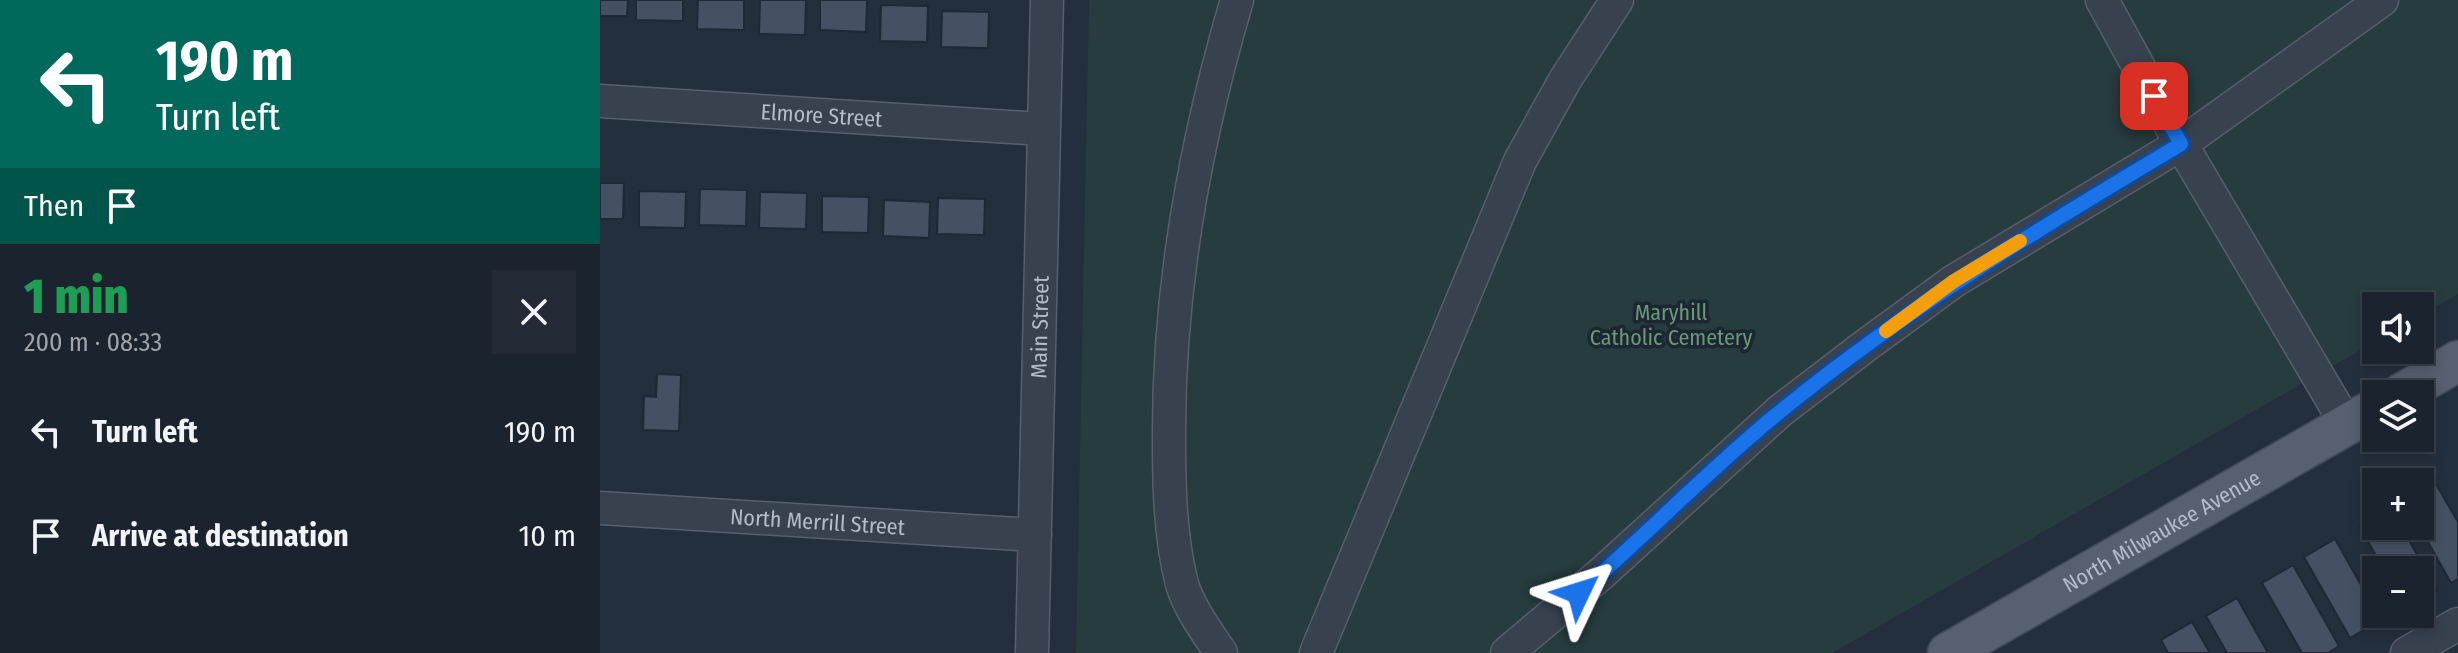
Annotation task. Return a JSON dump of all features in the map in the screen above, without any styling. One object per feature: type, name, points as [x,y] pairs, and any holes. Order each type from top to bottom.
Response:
[{"type":"main road","points":[[2425,380],[2458,361]]},
{"type":"main road","name":"North Milwaukee Avenue","points":[[1948,653],[2361,417]]},
{"type":"street","name":"Main Street","points":[[1032,653],[1047,0]]},
{"type":"street","points":[[1221,653],[1183,587],[1173,524],[1169,374],[1180,251],[1200,150],[1237,0]]},
{"type":"street","points":[[1316,653],[1520,161],[1565,80],[1617,0]]},
{"type":"street","points":[[2102,0],[2181,144],[2361,417]]},
{"type":"street","points":[[1507,653],[1602,573],[1780,411],[1865,346],[1954,281],[2181,144],[2382,0]]},
{"type":"street","name":"Elmore Street","points":[[600,101],[1043,129]]},
{"type":"street","name":"North Merrill Street","points":[[600,508],[1035,535]]},
{"type":"street","points":[[2407,653],[2458,624]]},
{"type":"green space","name":"Maryhill Catholic Cemetery","points":[[1089,0],[2458,0],[2458,294],[2434,308],[2434,292],[2362,292],[2362,349],[1832,653],[1076,653]]},
{"type":"building","points":[[600,0],[628,0],[627,16],[600,16]]},
{"type":"building","points":[[636,0],[683,0],[683,21],[636,20]]},
{"type":"building","points":[[698,0],[744,0],[744,30],[697,29]]},
{"type":"building","points":[[760,0],[806,0],[805,35],[759,34]]},
{"type":"building","points":[[820,0],[867,0],[866,32],[820,30]]},
{"type":"building","points":[[881,5],[928,6],[927,42],[880,41]]},
{"type":"building","points":[[942,11],[989,12],[988,48],[941,47]]},
{"type":"building","points":[[600,183],[624,183],[623,219],[600,219]]},
{"type":"building","points":[[700,189],[747,190],[746,226],[699,225]]},
{"type":"building","points":[[639,191],[686,192],[685,228],[639,227]]},
{"type":"building","points":[[760,192],[807,193],[806,229],[759,228]]},
{"type":"building","points":[[822,196],[869,197],[868,233],[822,232]]},
{"type":"building","points":[[938,198],[985,199],[984,235],[937,234]]},
{"type":"building","points":[[884,200],[930,202],[929,238],[883,236]]},
{"type":"building","points":[[657,374],[681,375],[679,431],[643,430],[644,396],[656,397]]},
{"type":"building","points":[[2434,485],[2458,522],[2458,579],[2451,583],[2427,540],[2434,540]]},
{"type":"building","points":[[2335,539],[2362,587],[2362,628],[2367,628],[2350,638],[2304,557]]},
{"type":"building","points":[[2367,540],[2409,540],[2418,556],[2376,556]]},
{"type":"building","points":[[2293,565],[2339,646],[2328,653],[2302,653],[2262,583]]},
{"type":"building","points":[[2237,598],[2268,653],[2227,653],[2206,616]]},
{"type":"building","points":[[2192,622],[2210,653],[2168,653],[2161,640]]},
{"type":"slow traffic","points":[[1886,331],[1954,281],[2020,241]]},
{"type":"route","points":[[1579,593],[1780,411],[1865,346],[1954,281],[2181,144],[2154,96]]}]
